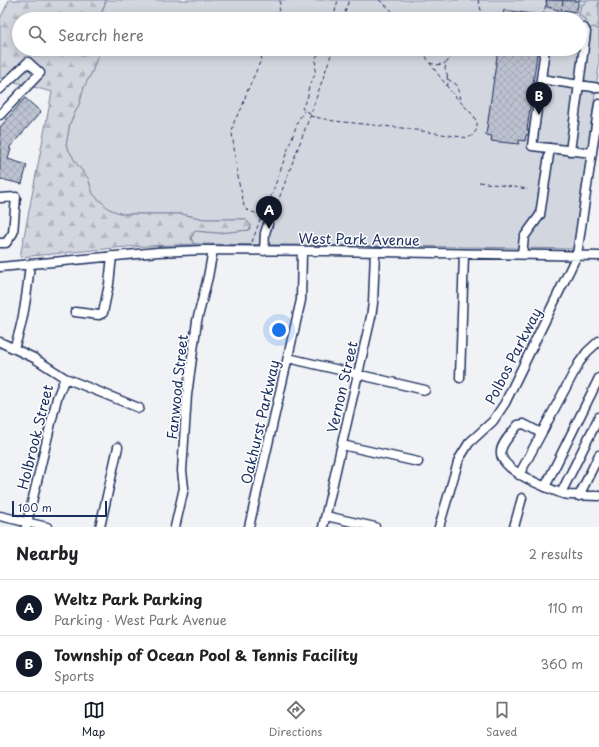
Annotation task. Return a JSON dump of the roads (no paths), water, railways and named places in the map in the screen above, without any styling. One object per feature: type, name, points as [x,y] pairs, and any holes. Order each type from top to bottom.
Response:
[{"type":"street","points":[[544,56],[532,146],[592,154]]},
{"type":"street","points":[[570,151],[583,56]]},
{"type":"street","points":[[0,89],[28,62],[40,73],[0,115]]},
{"type":"street","points":[[541,79],[599,88]]},
{"type":"street","name":"Polbos Parkway","points":[[439,527],[459,459],[469,443],[493,421],[505,403],[577,255],[599,104]]},
{"type":"street","points":[[522,254],[524,237],[540,214],[550,148]]},
{"type":"street","points":[[0,198],[16,197],[13,234],[6,243],[0,243]]},
{"type":"street","points":[[264,251],[265,233],[268,224]]},
{"type":"street","name":"West Park Avenue","points":[[0,267],[158,252],[213,250],[330,250],[599,256]]},
{"type":"street","name":"Fanwood Street","points":[[175,527],[184,488],[182,471],[187,395],[197,321],[213,250]]},
{"type":"street","name":"Oakhurst Parkway","points":[[249,527],[301,300],[302,251]]},
{"type":"street","name":"Vernon Street","points":[[323,527],[373,303],[375,252]]},
{"type":"street","points":[[460,378],[464,254]]},
{"type":"street","points":[[75,312],[98,315],[103,313],[109,284],[112,256]]},
{"type":"street","points":[[14,348],[18,336],[30,264]]},
{"type":"street","points":[[519,475],[579,363],[587,352],[599,341]]},
{"type":"street","points":[[0,342],[34,358],[65,378],[139,408]]},
{"type":"street","points":[[288,358],[425,390]]},
{"type":"street","name":"Holbrook Street","points":[[27,525],[57,398],[65,378]]},
{"type":"street","points":[[545,487],[599,378]]},
{"type":"street","points":[[561,493],[599,417]]},
{"type":"street","points":[[541,433],[524,424],[521,424],[504,444],[501,450],[502,458],[519,475],[545,487],[570,495],[599,496]]},
{"type":"street","points":[[342,445],[418,462]]},
{"type":"street","points":[[100,527],[118,447]]},
{"type":"street","points":[[579,496],[599,455]]},
{"type":"street","points":[[514,527],[522,498]]},
{"type":"street","points":[[0,516],[27,525],[47,527]]},
{"type":"street","points":[[326,516],[376,527]]},
{"type":"place","name":"Township of Ocean Pool & Tennis Facility","points":[[539,115]]},
{"type":"place","name":"Weltz Park Parking","points":[[269,229]]}]
